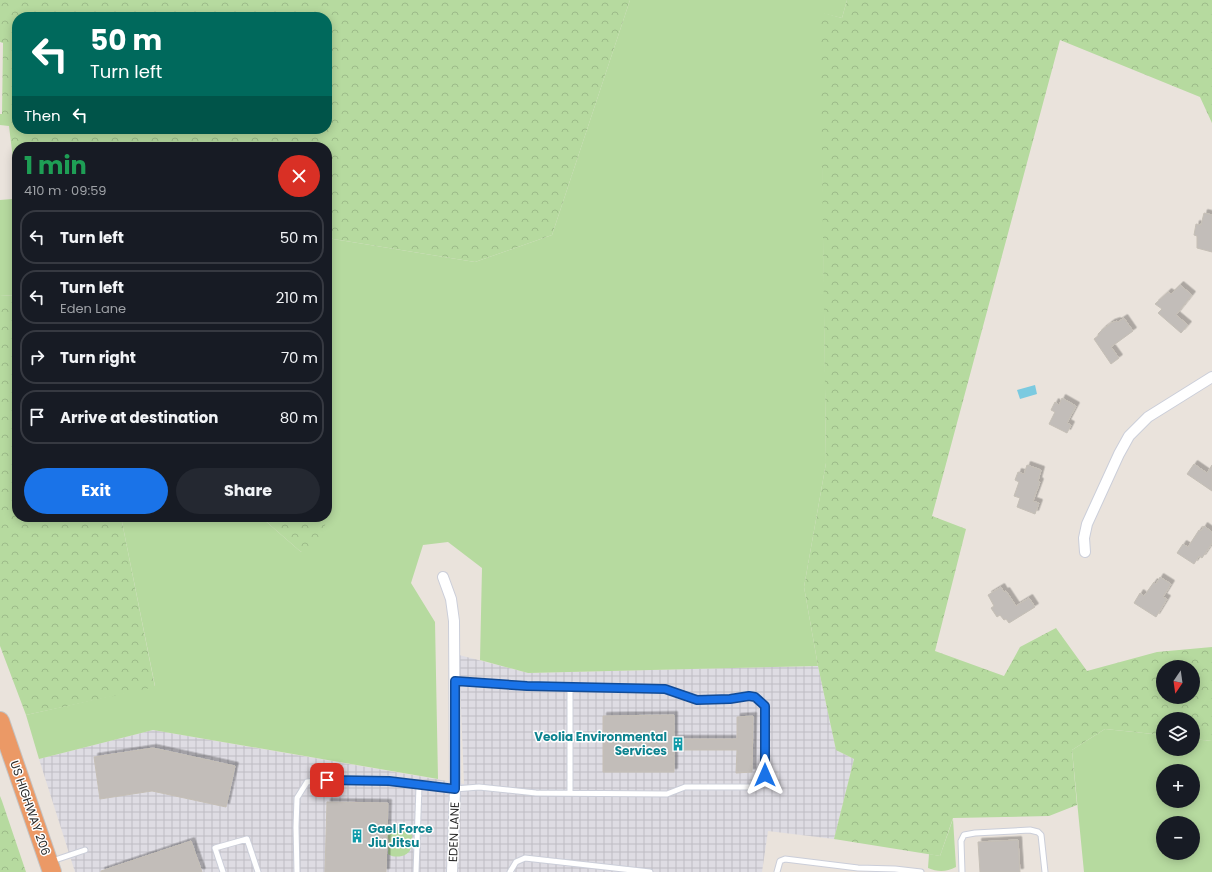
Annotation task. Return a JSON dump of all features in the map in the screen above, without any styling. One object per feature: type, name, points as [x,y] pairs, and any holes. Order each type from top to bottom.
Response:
[{"type":"highway","name":"US HIGHWAY 206","points":[[0,721],[50,867]]},
{"type":"street","points":[[1085,552],[1084,538],[1086,524],[1127,439],[1148,417],[1212,377]]},
{"type":"street","name":"EDEN LANE","points":[[443,577],[453,609],[455,789],[452,872]]},
{"type":"lane","points":[[297,872],[296,827],[298,798],[307,782],[355,779],[455,789],[479,787],[547,793],[668,794],[685,787],[754,787],[762,783],[766,771],[765,706],[755,697],[745,695],[730,699],[697,700],[665,689],[570,688],[455,681]]},
{"type":"lane","points":[[570,688],[570,793]]},
{"type":"lane","points":[[416,872],[419,786]]},
{"type":"lane","points":[[962,872],[961,841],[964,836],[975,833],[1030,830],[1038,832],[1041,835],[1045,872]]},
{"type":"lane","points":[[223,872],[215,848],[247,838],[258,872]]},
{"type":"lane","points":[[50,867],[85,850]]},
{"type":"lane","points":[[510,872],[516,862],[525,858],[650,872]]},
{"type":"lane","points":[[777,872],[780,861],[785,859],[858,868],[895,868],[922,872]]},
{"type":"shaded area","points":[[459,655],[528,673],[818,666],[836,750],[854,759],[834,839],[768,831],[762,872],[75,872],[39,759],[153,730],[464,784]]},
{"type":"green space","points":[[0,0],[630,0],[552,235],[475,262],[332,239],[332,142],[12,142],[12,151],[9,126],[0,125],[0,114],[2,114],[3,43],[0,42]]},
{"type":"green space","points":[[630,0],[847,0],[842,18],[821,13],[826,463],[804,587],[818,666],[528,673],[480,660],[482,568],[448,542],[423,545],[411,583],[435,622],[438,779],[153,730],[39,759],[26,715],[155,686],[122,522],[267,522],[301,552],[324,522],[332,522],[332,239],[475,262],[552,235]]},
{"type":"green space","points":[[847,0],[1212,0],[1212,123],[1200,97],[1060,40],[932,516],[966,529],[935,651],[1004,676],[1020,647],[1056,628],[1087,671],[1157,652],[1212,647],[1212,741],[1200,740],[1200,712],[1156,712],[1156,734],[1105,729],[1072,750],[1077,805],[1049,816],[953,818],[940,856],[834,839],[854,759],[836,750],[818,666],[804,587],[826,463],[820,12],[842,18]]},
{"type":"green space","points":[[12,199],[12,295],[0,296],[0,200]]},
{"type":"green space","points":[[12,295],[12,522],[122,522],[155,687],[26,715],[0,646],[0,296]]},
{"type":"green space","points":[[267,522],[326,522],[319,541],[301,552]]},
{"type":"green space","points":[[1105,729],[1156,734],[1156,756],[1200,756],[1200,740],[1212,741],[1212,872],[1084,872],[1072,750]]},
{"type":"green space","points":[[0,796],[2,801],[26,872],[0,872]]},
{"type":"green space","points":[[953,819],[956,867],[942,871],[928,868],[929,854],[940,856]]},
{"type":"green space","points":[[391,829],[407,830],[412,835],[412,840],[403,840],[403,845],[411,846],[408,853],[405,855],[398,857],[388,854],[389,839],[387,838],[387,834],[391,834]]},
{"type":"water","points":[[1035,385],[1037,394],[1020,399],[1017,390]]},
{"type":"building","points":[[1204,213],[1212,215],[1212,252],[1197,248],[1197,236],[1194,235],[1196,224],[1201,225]]},
{"type":"building","points":[[1180,285],[1192,295],[1176,315],[1188,325],[1181,333],[1158,313],[1162,309],[1155,304],[1168,292],[1171,294]]},
{"type":"building","points":[[1124,318],[1133,331],[1111,347],[1119,358],[1111,364],[1094,339],[1111,323],[1118,322]]},
{"type":"building","points":[[1062,398],[1076,406],[1067,423],[1071,425],[1067,433],[1049,424],[1055,412],[1051,410],[1055,402],[1059,405]]},
{"type":"building","points":[[1194,464],[1207,473],[1212,465],[1212,491],[1187,474]]},
{"type":"building","points":[[1027,465],[1041,470],[1038,481],[1040,482],[1033,501],[1039,503],[1035,514],[1017,507],[1020,498],[1014,496],[1019,482],[1015,480],[1018,472],[1024,474]]},
{"type":"building","points":[[1204,526],[1212,532],[1212,543],[1202,558],[1199,556],[1194,564],[1177,553],[1183,544],[1188,547],[1199,530],[1201,531]]},
{"type":"building","points":[[1160,577],[1171,584],[1163,597],[1167,599],[1156,617],[1134,603],[1140,593],[1144,596],[1154,582],[1156,584]]},
{"type":"building","points":[[1001,587],[1004,592],[1006,591],[1016,606],[1029,598],[1035,607],[1009,623],[1000,615],[997,617],[991,608],[994,606],[988,595]]},
{"type":"building","name":"Veolia Environmental Services","points":[[674,715],[674,739],[737,739],[737,717],[753,716],[752,772],[736,773],[737,750],[674,750],[674,772],[603,772],[603,716]]},
{"type":"building","points":[[153,748],[235,766],[226,807],[152,791],[100,799],[94,757]]},
{"type":"building","name":"Gael Force Jiu Jitsu","points":[[327,802],[388,803],[386,872],[325,872]]},
{"type":"building","points":[[1018,840],[1020,872],[980,872],[978,842]]},
{"type":"building","points":[[191,841],[202,872],[101,872],[101,871]]},
{"type":"place","name":"Veolia Environmental Services","points":[[678,744]]},
{"type":"place","name":"Gael Force Jiu Jitsu","points":[[357,836]]},
{"type":"route","points":[[327,780],[355,779],[389,781],[455,789],[455,681],[570,688],[665,689],[672,690],[688,698],[697,700],[730,699],[745,695],[752,696],[765,706],[765,775]]}]
